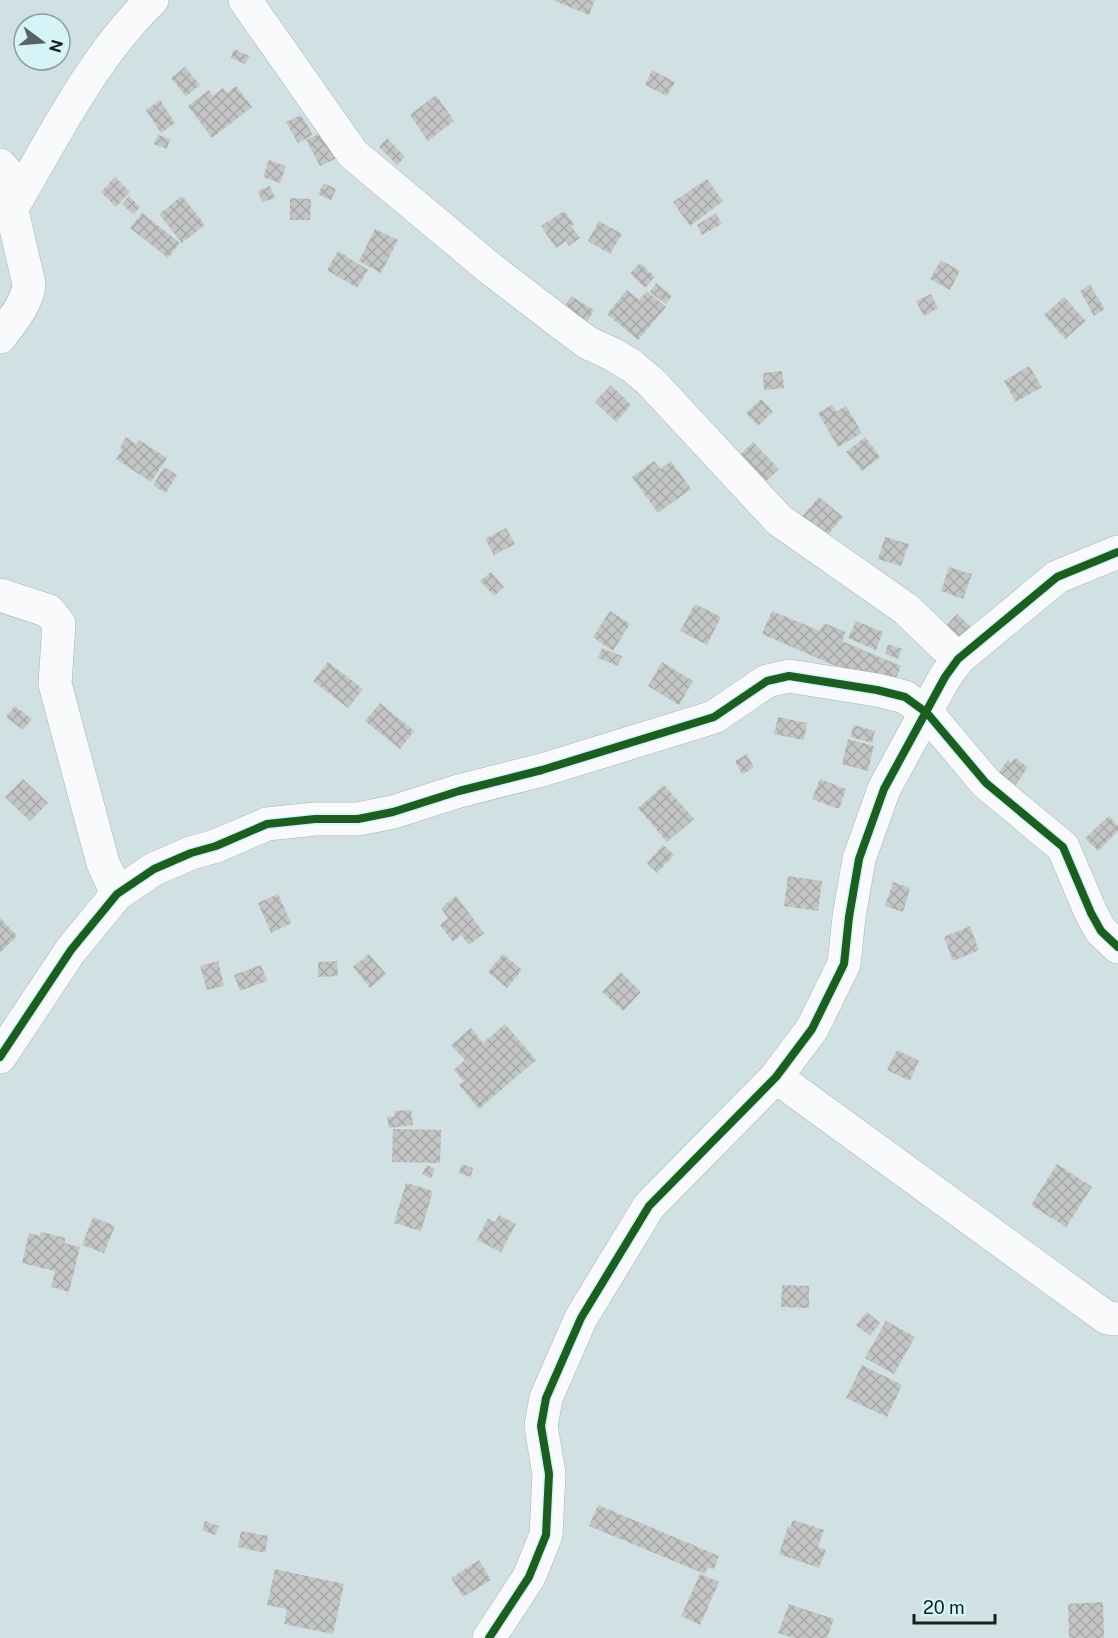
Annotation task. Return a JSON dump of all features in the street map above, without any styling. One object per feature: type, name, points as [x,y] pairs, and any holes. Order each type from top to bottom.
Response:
[{"type":"street","points":[[12,208],[69,111],[119,35],[152,0]]},
{"type":"street","points":[[245,0],[353,154],[492,270],[569,329],[588,343],[632,366],[651,382],[779,520],[906,609],[958,659]]},
{"type":"street","points":[[0,165],[7,173],[18,242],[28,273],[28,293],[0,337]]},
{"type":"street","points":[[489,1638],[530,1577],[546,1535],[549,1474],[542,1426],[546,1398],[581,1318],[649,1206],[776,1077],[812,1029],[844,964],[859,859],[884,789],[945,677],[958,659],[1057,577],[1118,552]]},
{"type":"street","points":[[0,595],[49,611],[59,624],[55,684],[103,863],[117,894]]},
{"type":"street","points":[[0,1057],[71,950],[117,894],[154,869],[267,824],[315,819],[358,819],[393,812],[459,791],[542,770],[714,717],[767,681],[789,676],[877,690],[905,697],[927,713],[986,783],[1063,847],[1091,913],[1101,931],[1118,947]]},
{"type":"street","points":[[776,1077],[1107,1318],[1118,1319]]},
{"type":"building","points":[[553,0],[595,0],[589,15]]},
{"type":"building","points":[[234,49],[249,56],[245,64],[231,58]]},
{"type":"building","points":[[185,67],[200,85],[186,96],[171,78]]},
{"type":"building","points":[[652,70],[675,82],[667,96],[645,85]]},
{"type":"building","points":[[236,86],[252,107],[212,138],[188,106],[209,90],[213,96],[223,88],[227,93]]},
{"type":"building","points":[[436,95],[454,121],[428,141],[410,115]]},
{"type":"building","points":[[160,100],[175,123],[161,133],[146,110]]},
{"type":"building","points":[[301,115],[313,135],[298,143],[286,122]]},
{"type":"building","points":[[323,132],[337,158],[320,166],[306,140]]},
{"type":"building","points":[[158,135],[170,139],[167,149],[154,144]]},
{"type":"building","points":[[387,138],[405,157],[397,165],[379,147]]},
{"type":"building","points":[[269,160],[286,166],[280,183],[263,177]]},
{"type":"building","points":[[115,177],[130,192],[116,207],[101,192]]},
{"type":"building","points":[[707,179],[723,201],[690,226],[673,202]]},
{"type":"building","points":[[324,183],[336,189],[331,200],[318,194]]},
{"type":"building","points":[[270,186],[275,198],[262,202],[258,191]]},
{"type":"building","points":[[129,196],[140,207],[133,214],[122,204]]},
{"type":"building","points":[[182,196],[205,225],[182,243],[159,214]]},
{"type":"building","points":[[290,198],[311,199],[310,220],[290,220]]},
{"type":"building","points":[[564,211],[574,224],[571,226],[580,238],[569,246],[566,241],[556,248],[541,226]]},
{"type":"building","points":[[142,213],[180,243],[168,258],[130,228]]},
{"type":"building","points":[[716,213],[722,224],[702,235],[697,225]]},
{"type":"building","points":[[599,221],[622,234],[610,254],[588,241]]},
{"type":"building","points":[[375,229],[398,240],[381,273],[359,261]]},
{"type":"building","points":[[338,251],[368,270],[357,288],[327,270]]},
{"type":"building","points":[[941,260],[960,271],[950,290],[930,279]]},
{"type":"building","points":[[640,263],[655,277],[645,288],[630,273]]},
{"type":"building","points":[[656,283],[672,296],[666,304],[650,292]]},
{"type":"building","points":[[1090,285],[1105,309],[1094,316],[1080,291]]},
{"type":"building","points":[[627,290],[639,300],[647,291],[666,307],[638,340],[607,314]]},
{"type":"building","points":[[931,294],[938,308],[924,316],[916,301]]},
{"type":"building","points":[[571,296],[594,310],[582,330],[559,317]]},
{"type":"building","points":[[1064,297],[1086,321],[1065,339],[1044,315]]},
{"type":"building","points":[[1029,366],[1042,387],[1016,402],[1004,381]]},
{"type":"building","points":[[782,371],[784,388],[764,390],[763,373]]},
{"type":"building","points":[[611,385],[631,405],[616,422],[595,402]]},
{"type":"building","points":[[761,399],[773,412],[758,426],[746,413]]},
{"type":"building","points":[[832,405],[836,412],[846,406],[862,433],[838,447],[818,413]]},
{"type":"building","points":[[126,437],[136,444],[139,440],[167,458],[151,482],[116,459]]},
{"type":"building","points":[[865,437],[880,457],[862,471],[846,452]]},
{"type":"building","points":[[753,442],[779,469],[766,481],[740,455]]},
{"type":"building","points":[[654,461],[660,469],[671,461],[691,489],[658,513],[632,477]]},
{"type":"building","points":[[164,467],[177,475],[166,493],[153,485]]},
{"type":"building","points":[[819,497],[843,517],[824,539],[800,519]]},
{"type":"building","points":[[506,528],[515,544],[494,555],[485,539]]},
{"type":"building","points":[[885,537],[909,544],[901,566],[878,559]]},
{"type":"building","points":[[949,567],[972,574],[963,599],[941,591]]},
{"type":"building","points":[[491,572],[504,587],[494,596],[480,581]]},
{"type":"building","points":[[695,604],[721,617],[707,645],[680,631]]},
{"type":"building","points":[[610,611],[630,624],[613,651],[593,637]]},
{"type":"building","points":[[772,611],[820,631],[824,623],[846,632],[842,641],[901,666],[891,690],[762,634]]},
{"type":"building","points":[[957,614],[970,626],[959,639],[945,627]]},
{"type":"building","points":[[856,621],[883,632],[876,650],[848,638]]},
{"type":"building","points":[[888,644],[902,649],[898,659],[885,654]]},
{"type":"building","points":[[602,648],[622,656],[618,666],[598,658]]},
{"type":"building","points":[[328,662],[363,689],[348,708],[313,681]]},
{"type":"building","points":[[662,662],[693,681],[679,705],[648,686]]},
{"type":"building","points":[[380,703],[414,731],[400,749],[365,721]]},
{"type":"building","points":[[15,706],[32,719],[23,730],[6,717]]},
{"type":"building","points":[[778,717],[807,723],[804,740],[774,734]]},
{"type":"building","points":[[854,725],[875,731],[872,743],[850,737]]},
{"type":"building","points":[[848,739],[874,746],[868,771],[842,764]]},
{"type":"building","points":[[747,754],[754,768],[742,774],[735,761]]},
{"type":"building","points":[[1015,758],[1028,767],[1014,787],[998,774],[1008,760],[1011,763]]},
{"type":"building","points":[[23,779],[48,803],[30,821],[5,797]]},
{"type":"building","points":[[820,779],[846,789],[839,809],[812,799]]},
{"type":"building","points":[[664,785],[694,819],[667,842],[638,808]]},
{"type":"building","points":[[1109,816],[1118,826],[1118,831],[1098,851],[1085,838]]},
{"type":"building","points":[[663,845],[674,855],[657,873],[647,863]]},
{"type":"building","points":[[788,876],[822,881],[818,911],[784,906]]},
{"type":"building","points":[[893,882],[910,888],[903,912],[885,906]]},
{"type":"building","points":[[278,894],[291,923],[271,933],[258,903]]},
{"type":"building","points":[[456,896],[484,933],[469,945],[461,935],[453,942],[440,925],[448,918],[441,908]]},
{"type":"building","points":[[0,918],[17,936],[0,953]]},
{"type":"building","points":[[970,926],[979,950],[953,961],[944,937]]},
{"type":"building","points":[[369,954],[386,974],[370,988],[353,967]]},
{"type":"building","points":[[503,954],[522,970],[507,988],[488,972]]},
{"type":"building","points":[[218,961],[224,986],[207,990],[200,966]]},
{"type":"building","points":[[337,961],[338,976],[318,977],[318,962]]},
{"type":"building","points":[[261,965],[267,981],[240,991],[234,975]]},
{"type":"building","points":[[621,972],[641,992],[623,1011],[602,992]]},
{"type":"building","points":[[505,1024],[536,1060],[479,1109],[459,1085],[464,1081],[454,1070],[465,1060],[451,1045],[471,1028],[483,1043]]},
{"type":"building","points":[[897,1050],[919,1061],[910,1081],[887,1070]]},
{"type":"building","points":[[411,1110],[413,1125],[389,1128],[387,1117],[395,1116],[394,1111]]},
{"type":"building","points":[[393,1129],[441,1130],[440,1163],[392,1162]]},
{"type":"building","points":[[462,1164],[473,1168],[471,1177],[459,1173]]},
{"type":"building","points":[[1057,1164],[1092,1187],[1066,1227],[1031,1205]]},
{"type":"building","points":[[427,1165],[435,1169],[431,1178],[422,1174]]},
{"type":"building","points":[[406,1183],[433,1191],[421,1231],[394,1223]]},
{"type":"building","points":[[499,1215],[516,1224],[501,1252],[477,1240],[488,1218],[495,1222]]},
{"type":"building","points":[[93,1217],[115,1226],[104,1253],[82,1245]]},
{"type":"building","points":[[41,1232],[66,1238],[64,1243],[80,1247],[69,1292],[51,1287],[55,1271],[22,1263],[29,1233],[40,1236]]},
{"type":"building","points":[[782,1285],[809,1286],[809,1308],[781,1307]]},
{"type":"building","points":[[867,1312],[880,1323],[870,1336],[856,1325]]},
{"type":"building","points":[[886,1321],[915,1337],[894,1374],[865,1358]]},
{"type":"building","points":[[862,1365],[902,1385],[887,1417],[846,1398]]},
{"type":"building","points":[[598,1505],[719,1556],[714,1569],[708,1567],[705,1574],[589,1526]]},
{"type":"building","points":[[793,1520],[824,1530],[818,1547],[826,1550],[819,1568],[779,1554],[788,1527],[790,1528]]},
{"type":"building","points":[[205,1521],[219,1526],[215,1535],[202,1530]]},
{"type":"building","points":[[241,1531],[268,1536],[265,1553],[238,1547]]},
{"type":"building","points":[[479,1560],[491,1580],[463,1597],[451,1578]]},
{"type":"building","points":[[275,1569],[344,1584],[333,1634],[284,1624],[287,1609],[267,1605]]},
{"type":"building","points":[[700,1574],[719,1582],[700,1625],[681,1616]]},
{"type":"building","points":[[1103,1602],[1104,1638],[1069,1638],[1068,1604]]},
{"type":"building","points":[[789,1604],[834,1619],[827,1638],[793,1638],[778,1633]]},
{"type":"cycle path","points":[[489,1638],[529,1577],[546,1535],[549,1474],[541,1426],[546,1398],[581,1318],[649,1206],[776,1077],[812,1029],[844,964],[859,859],[884,789],[945,677],[958,659],[1057,577],[1118,552]]},
{"type":"cycle path","points":[[0,1057],[71,950],[117,894],[154,869],[267,824],[315,819],[358,819],[393,812],[459,791],[542,770],[714,717],[767,681],[789,676],[877,690],[905,697],[927,713],[986,783],[1063,847],[1091,913],[1101,931],[1118,947]]}]
